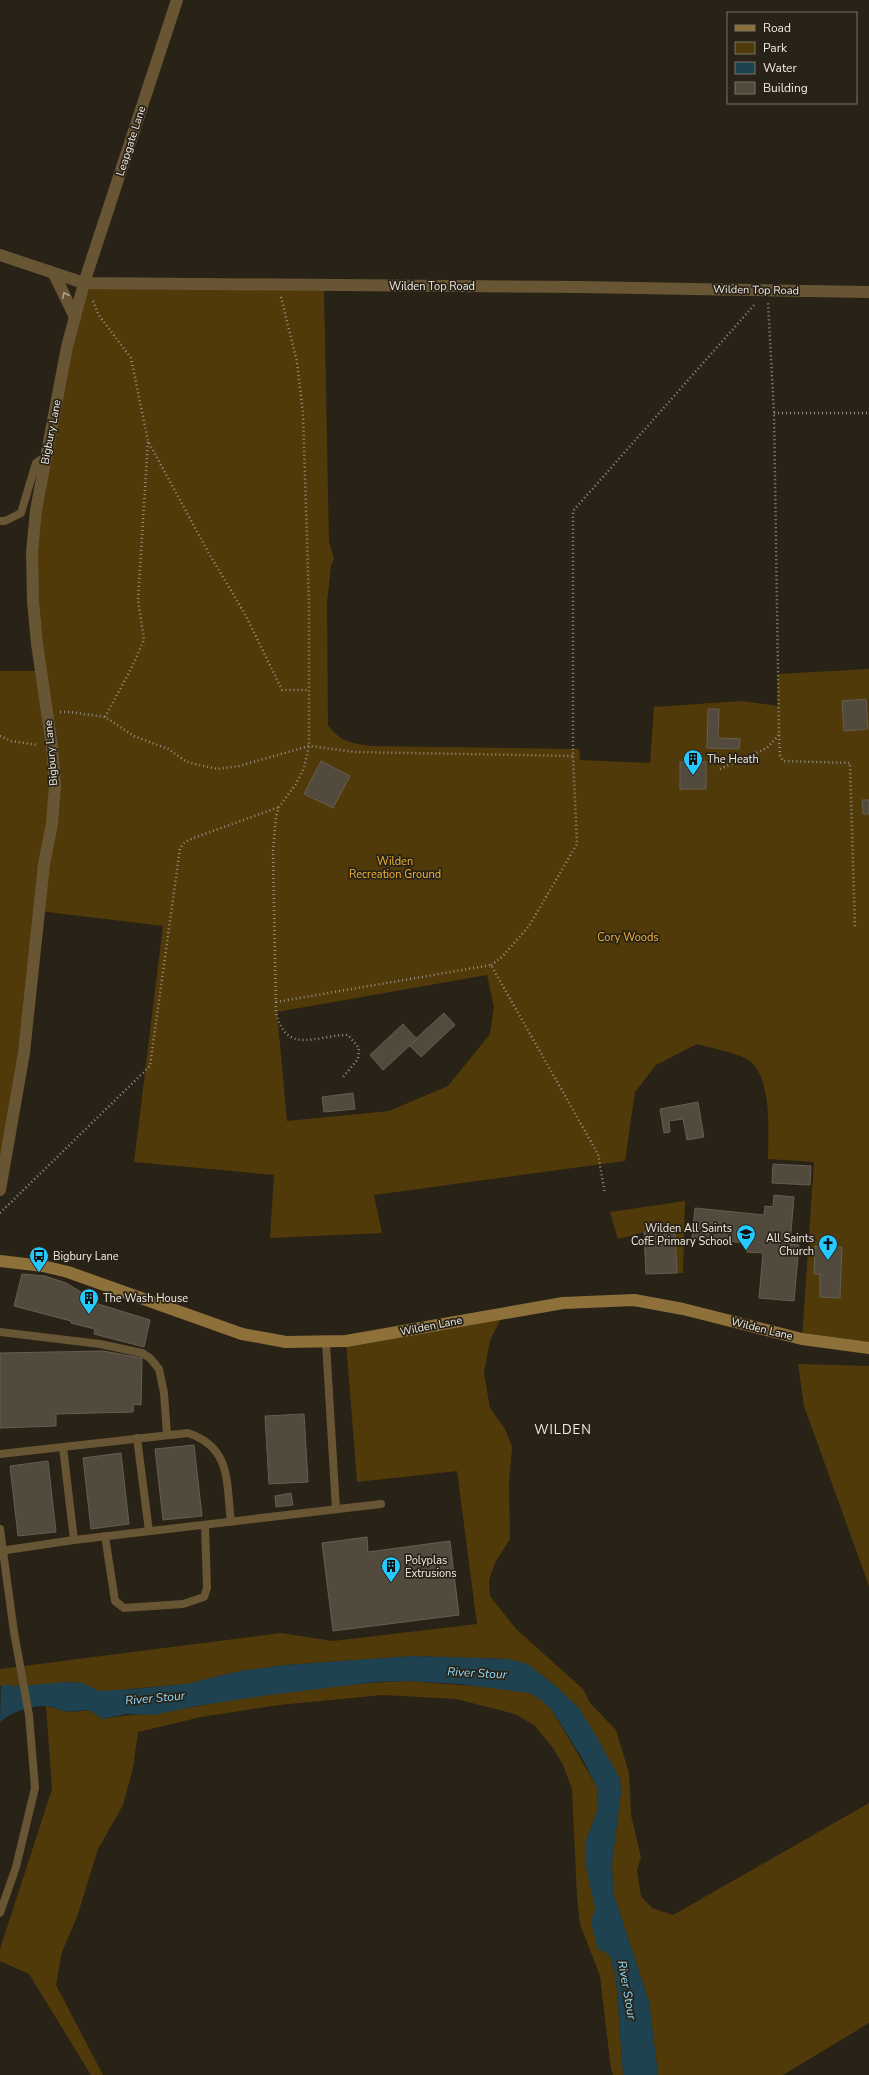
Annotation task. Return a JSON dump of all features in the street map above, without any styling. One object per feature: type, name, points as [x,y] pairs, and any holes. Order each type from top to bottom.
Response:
[{"type":"street","name":"Leapgate Lane","points":[[84,283],[177,0]]},
{"type":"street","name":"Wilden Top Road","points":[[0,254],[54,274],[84,283],[278,284],[869,292]]},
{"type":"street","points":[[54,274],[76,317]]},
{"type":"street","name":"Bigbury Lane","points":[[0,1190],[24,1053],[44,864],[52,824],[55,785],[48,714],[36,644],[32,574],[34,531],[46,456],[67,347],[84,283]]},
{"type":"street","name":"Wilden Lane","points":[[0,1261],[37,1265],[68,1272],[242,1334],[273,1340],[326,1343],[377,1337],[563,1303],[634,1300],[683,1309],[802,1340],[869,1348]]},
{"type":"lane","points":[[0,521],[5,521],[21,513],[36,463],[46,456]]},
{"type":"lane","points":[[0,1332],[126,1349],[142,1353],[150,1358],[159,1369],[164,1393],[167,1435]]},
{"type":"lane","points":[[326,1343],[336,1508]]},
{"type":"lane","points":[[0,1454],[188,1433],[201,1437],[214,1447],[223,1462],[231,1522]]},
{"type":"lane","points":[[137,1438],[149,1531]]},
{"type":"lane","points":[[63,1447],[74,1540]]},
{"type":"lane","points":[[1,1550],[336,1508],[381,1504]]},
{"type":"lane","points":[[105,1536],[115,1601],[124,1608],[182,1604],[204,1597],[208,1588],[205,1525]]},
{"type":"lane","points":[[0,1529],[1,1550],[21,1676],[29,1714],[35,1788],[16,1867],[0,1913]]},
{"type":"path","points":[[84,283],[98,314],[131,358],[148,441],[138,600],[144,640],[131,669],[105,717]]},
{"type":"path","points":[[278,284],[297,362],[303,414],[309,602],[309,746],[304,768],[296,784],[279,807],[276,816],[273,852],[276,1002],[279,1024],[283,1031],[291,1038],[304,1040],[348,1035],[353,1040],[359,1048],[358,1059],[343,1077]]},
{"type":"path","points":[[767,290],[774,413],[780,755],[783,761],[850,764],[856,928]]},
{"type":"path","points":[[276,1002],[491,965],[502,957],[529,926],[577,844],[573,756],[573,511],[767,290]]},
{"type":"path","points":[[774,413],[869,413]]},
{"type":"path","points":[[148,441],[207,550],[246,616],[282,690],[309,690]]},
{"type":"path","points":[[48,714],[70,712],[105,717],[134,736],[168,750],[187,762],[217,769],[239,766],[309,746],[356,752],[573,756]]},
{"type":"path","points":[[720,769],[768,748],[779,735]]},
{"type":"path","points":[[0,736],[20,743],[52,746]]},
{"type":"path","points":[[0,1213],[150,1066],[180,848],[185,842],[191,839],[279,807]]},
{"type":"path","points":[[491,965],[598,1154],[605,1194]]},
{"type":"green space","points":[[84,283],[324,290],[329,542],[334,558],[331,566],[327,602],[328,725],[341,738],[357,744],[370,746],[579,749],[580,760],[650,763],[654,707],[741,701],[778,706],[778,674],[869,669],[869,1348],[802,1339],[814,1162],[768,1159],[767,1105],[761,1078],[755,1067],[743,1057],[697,1044],[656,1065],[635,1092],[625,1161],[374,1195],[382,1233],[270,1238],[274,1175],[134,1162],[163,926],[39,911],[31,995],[0,1156],[0,671],[40,671],[32,552]],"holes":[[[487,975],[494,1007],[490,1034],[448,1086],[389,1111],[287,1121],[277,1012]]]},
{"type":"green space","points":[[685,1201],[683,1273],[677,1273],[675,1231],[644,1232],[618,1239],[610,1212]]},
{"type":"green space","points":[[504,1313],[490,1340],[484,1373],[490,1408],[505,1429],[512,1447],[509,1482],[510,1539],[495,1563],[489,1580],[490,1596],[516,1629],[583,1689],[590,1703],[616,1730],[629,1773],[631,1815],[641,1857],[637,1870],[641,1896],[652,1908],[673,1915],[869,1803],[869,2023],[783,2075],[658,2075],[649,2002],[613,1892],[612,1862],[621,1792],[620,1779],[579,1708],[537,1671],[509,1659],[412,1656],[285,1665],[240,1671],[186,1684],[108,1691],[99,1691],[82,1683],[65,1682],[32,1686],[0,1686],[0,1669],[281,1633],[333,1641],[477,1624],[457,1471],[357,1482],[346,1341]]},
{"type":"green space","points":[[798,1364],[869,1366],[869,1586],[804,1406]]},
{"type":"green space","points":[[406,1681],[512,1689],[529,1693],[541,1700],[552,1710],[597,1787],[598,1809],[585,1843],[585,1863],[596,1908],[591,1923],[604,1951],[610,1956],[616,1978],[623,2075],[613,2075],[611,2069],[600,1976],[580,1924],[577,1896],[572,1789],[563,1765],[553,1748],[534,1725],[515,1714],[456,1699],[382,1695],[279,1705],[201,1717],[138,1732],[133,1768],[123,1805],[98,1849],[77,1917],[62,1952],[56,1985],[103,2075],[91,2075],[29,1974],[0,1961],[0,1949],[52,1789],[46,1706],[70,1712],[87,1710],[96,1714],[102,1719],[168,1712],[249,1697],[302,1690],[354,1684]]},
{"type":"water","name":"River Stour","points":[[412,1656],[509,1659],[528,1664],[558,1688],[579,1708],[592,1729],[620,1779],[621,1792],[612,1862],[613,1892],[649,2002],[658,2075],[623,2075],[616,1978],[610,1956],[604,1951],[598,1950],[591,1923],[595,1908],[585,1863],[585,1843],[598,1809],[597,1787],[583,1760],[552,1710],[541,1700],[529,1693],[460,1684],[406,1681],[376,1682],[269,1695],[196,1706],[154,1715],[126,1714],[102,1719],[91,1711],[87,1710],[70,1712],[40,1706],[15,1712],[0,1722],[1,1685],[20,1686],[64,1682],[82,1683],[99,1691],[133,1689],[186,1684],[240,1671],[285,1665]]},
{"type":"building","points":[[866,699],[868,729],[844,731],[842,701]]},
{"type":"building","points":[[708,709],[719,709],[718,738],[740,739],[739,749],[707,748]]},
{"type":"building","points":[[321,761],[350,776],[333,808],[304,794]]},
{"type":"building","name":"The Heath","points":[[680,762],[706,762],[706,789],[680,789]]},
{"type":"building","points":[[862,800],[869,800],[869,814],[863,814]]},
{"type":"building","points":[[444,1013],[455,1025],[421,1057],[409,1045]]},
{"type":"building","points":[[403,1024],[417,1039],[383,1070],[370,1055]]},
{"type":"building","points":[[353,1093],[355,1109],[324,1112],[322,1097]]},
{"type":"building","points":[[698,1102],[704,1137],[687,1140],[683,1119],[669,1121],[670,1132],[664,1133],[660,1109]]},
{"type":"building","points":[[773,1164],[811,1166],[810,1185],[772,1183]]},
{"type":"building","points":[[774,1195],[794,1197],[790,1244],[799,1245],[794,1301],[759,1298],[763,1253],[747,1252],[748,1243],[692,1238],[695,1208],[764,1215],[765,1206],[773,1207]]},
{"type":"building","points":[[675,1230],[677,1273],[646,1274],[644,1232]]},
{"type":"building","name":"All Saints Church","points":[[815,1246],[842,1247],[840,1298],[820,1297],[820,1274],[814,1274]]},
{"type":"building","name":"The Wash House","points":[[22,1274],[45,1276],[66,1283],[81,1292],[79,1298],[150,1320],[144,1347],[94,1334],[95,1329],[71,1323],[71,1321],[14,1306]]},
{"type":"building","points":[[103,1351],[142,1358],[141,1405],[134,1404],[133,1412],[56,1414],[56,1426],[0,1428],[0,1353]]},
{"type":"building","points":[[304,1414],[308,1482],[269,1484],[265,1416]]},
{"type":"building","points":[[194,1445],[202,1516],[163,1520],[155,1449]]},
{"type":"building","points":[[121,1453],[129,1524],[91,1529],[83,1458]]},
{"type":"building","points":[[48,1461],[56,1532],[18,1536],[10,1466]]},
{"type":"building","points":[[291,1493],[293,1505],[276,1507],[275,1496]]},
{"type":"building","name":"Polyplas Extrusions","points":[[367,1537],[368,1552],[450,1541],[459,1615],[333,1631],[322,1543]]},
{"type":"place","name":"The Heath","points":[[693,776]]},
{"type":"place","name":"Wilden All Saints CofE Primary School","points":[[746,1251]]},
{"type":"place","name":"All Saints Church","points":[[828,1261]]},
{"type":"place","name":"Bigbury Lane","points":[[39,1273]]},
{"type":"place","name":"The Wash House","points":[[89,1315]]},
{"type":"place","name":"Polyplas Extrusions","points":[[391,1583]]},
{"type":"district","name":"WILDEN","points":[[563,1430]]},
{"type":"park label","name":"Wilden Recreation Ground","points":[[395,867]]},
{"type":"park label","name":"Cory Woods","points":[[628,937]]}]
